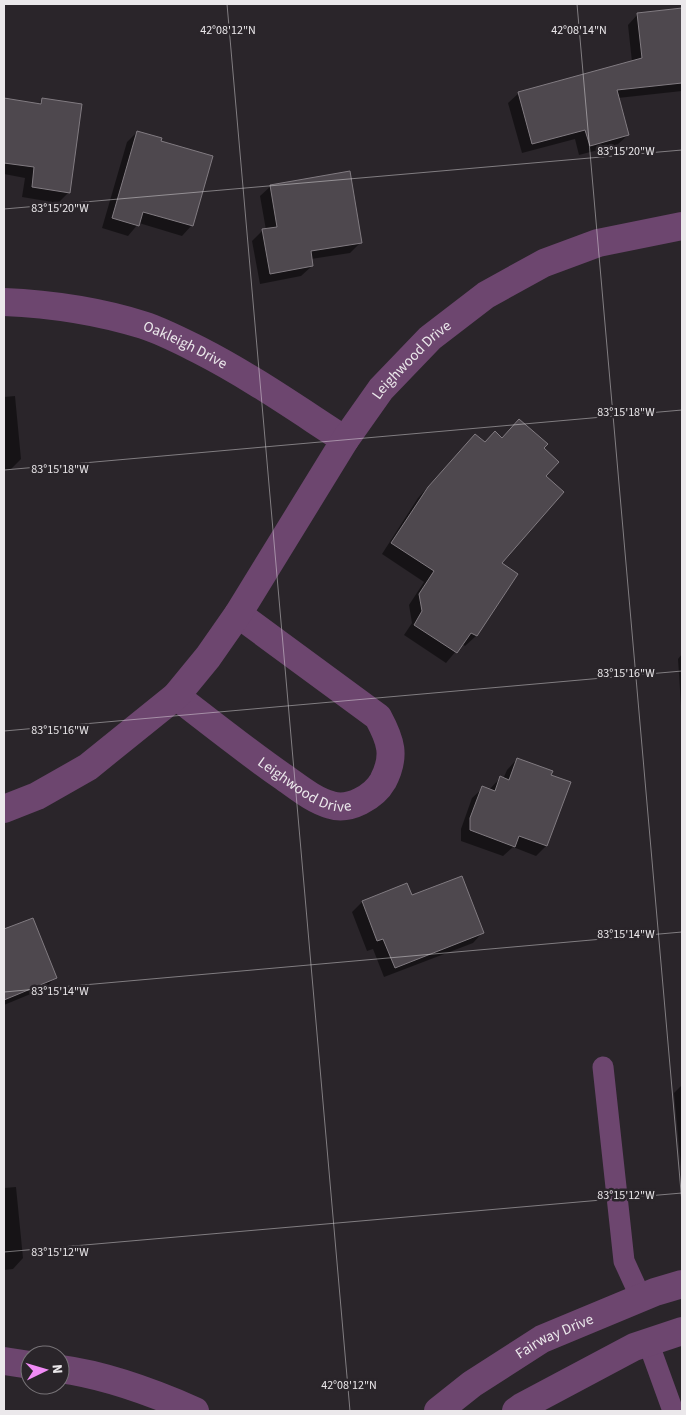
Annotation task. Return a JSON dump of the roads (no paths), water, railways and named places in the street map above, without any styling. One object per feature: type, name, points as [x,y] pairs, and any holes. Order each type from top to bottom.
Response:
[{"type":"street","name":"Leighwood Drive","points":[[4,809],[37,796],[88,767],[176,696],[208,657],[238,614],[345,440],[381,389],[430,338],[486,295],[544,263],[598,243],[682,226]]},
{"type":"street","name":"Oakleigh Drive","points":[[4,302],[87,311],[144,326],[180,340],[231,366],[345,440]]},
{"type":"street","name":"Leighwood Drive","points":[[176,696],[265,764],[316,799],[333,806],[352,805],[369,797],[380,785],[389,768],[391,750],[387,734],[378,717],[238,614]]},
{"type":"street","name":"Fairway Drive","points":[[438,1411],[472,1384],[542,1339],[641,1298],[682,1284]]},
{"type":"street","points":[[516,1411],[634,1347],[682,1331]]},
{"type":"street","points":[[4,1361],[20,1363]]},
{"type":"street","points":[[70,1371],[119,1382],[167,1398],[195,1411]]},
{"type":"lane","points":[[603,1067],[624,1261],[641,1298]]},
{"type":"lane","points":[[648,1342],[673,1411]]}]
